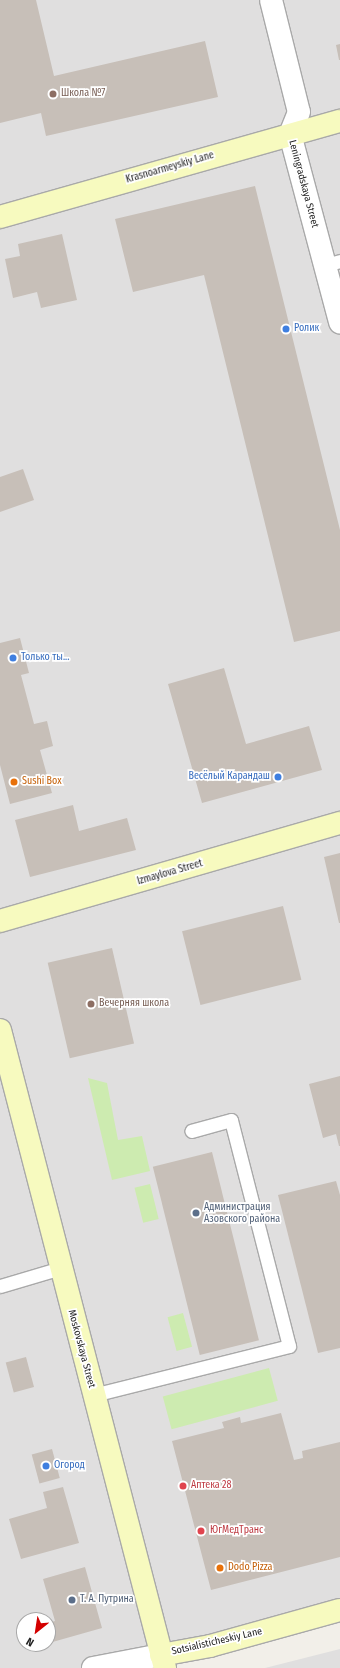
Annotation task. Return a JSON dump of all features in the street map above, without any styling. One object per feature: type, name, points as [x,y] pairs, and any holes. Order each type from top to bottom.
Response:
[{"type":"street","name":"Leningradskaya Street","points":[[270,0],[299,112],[290,134],[332,263],[340,322]]},
{"type":"street","name":"Krasnoarmeyskiy Lane","points":[[0,217],[340,120]]},
{"type":"street","name":"Izmaylova Street","points":[[0,921],[340,823]]},
{"type":"street","name":"Moskovskaya Street","points":[[0,1030],[60,1268],[163,1661]]},
{"type":"street","name":"Sotsialisticheskiy Lane","points":[[93,1668],[163,1661],[210,1646],[340,1610]]},
{"type":"lane","points":[[93,1395],[289,1346],[232,1120],[191,1131]]},
{"type":"lane","points":[[0,1286],[60,1268]]},
{"type":"shaded area","points":[[0,0],[340,0],[340,1610],[93,1668],[0,1668]]},
{"type":"shaded area","points":[[340,1649],[340,1668],[265,1668]]},
{"type":"green space","points":[[88,1078],[107,1083],[118,1140],[142,1136],[150,1171],[112,1180]]},
{"type":"green space","points":[[150,1184],[159,1219],[143,1223],[134,1188]]},
{"type":"green space","points":[[183,1313],[192,1347],[177,1351],[168,1317]]},
{"type":"green space","points":[[269,1368],[278,1401],[172,1429],[163,1396]]},
{"type":"building","points":[[0,0],[36,0],[54,76],[205,41],[218,97],[46,136],[41,113],[0,123]]},
{"type":"building","points":[[340,44],[340,60],[339,60],[336,45]]},
{"type":"building","points":[[255,186],[340,530],[340,631],[294,642],[204,275],[133,292],[115,219]]},
{"type":"building","points":[[62,234],[77,300],[41,308],[37,292],[13,298],[5,259],[20,256],[18,244]]},
{"type":"building","points":[[23,469],[34,500],[0,512],[0,477]]},
{"type":"building","points":[[20,638],[29,673],[21,675],[34,724],[47,721],[53,746],[40,750],[52,793],[10,804],[0,765],[0,643]]},
{"type":"building","points":[[224,668],[246,744],[309,726],[322,770],[202,803],[168,684]]},
{"type":"building","points":[[73,805],[79,831],[127,818],[136,850],[30,877],[15,820]]},
{"type":"building","points":[[340,853],[340,923],[339,923],[324,857]]},
{"type":"building","points":[[283,906],[301,980],[200,1005],[182,931]]},
{"type":"building","name":"Вечерняя школа","points":[[112,948],[134,1043],[70,1058],[48,963]]},
{"type":"building","points":[[340,1076],[339,1146],[336,1134],[323,1138],[309,1084]]},
{"type":"building","name":"Администрация Азовского района","points":[[212,1152],[259,1340],[200,1355],[153,1167]]},
{"type":"building","points":[[336,1181],[340,1195],[340,1348],[318,1353],[278,1195]]},
{"type":"building","points":[[26,1357],[34,1387],[14,1392],[6,1362]]},
{"type":"building","points":[[281,1413],[294,1460],[303,1458],[302,1451],[340,1442],[340,1557],[211,1590],[172,1441],[224,1428],[222,1422],[240,1417],[241,1423]]},
{"type":"building","name":"Огород","points":[[52,1449],[60,1478],[39,1483],[32,1454]]},
{"type":"building","points":[[63,1487],[79,1543],[21,1559],[9,1519],[47,1508],[43,1492]]},
{"type":"building","name":"Т. А. Путрина","points":[[85,1567],[102,1628],[56,1641],[56,1612],[52,1612],[43,1579]]},
{"type":"place","name":"Школа №7","points":[[53,94]]},
{"type":"place","name":"Ролик","points":[[286,329]]},
{"type":"place","name":"Только ты...","points":[[13,658]]},
{"type":"place","name":"Весёлый Карандаш","points":[[278,777]]},
{"type":"place","name":"Sushi Box","points":[[14,782]]},
{"type":"place","name":"Вечерняя школа","points":[[91,1004]]},
{"type":"place","name":"Администрация Азовского района","points":[[196,1213]]},
{"type":"place","name":"Огород","points":[[46,1466]]},
{"type":"place","name":"Аптека 28","points":[[183,1486]]},
{"type":"place","name":"ЮгМедТранс","points":[[201,1531]]},
{"type":"place","name":"Dodo Pizza","points":[[220,1568]]},
{"type":"place","name":"Т. А. Путрина","points":[[72,1600]]}]
